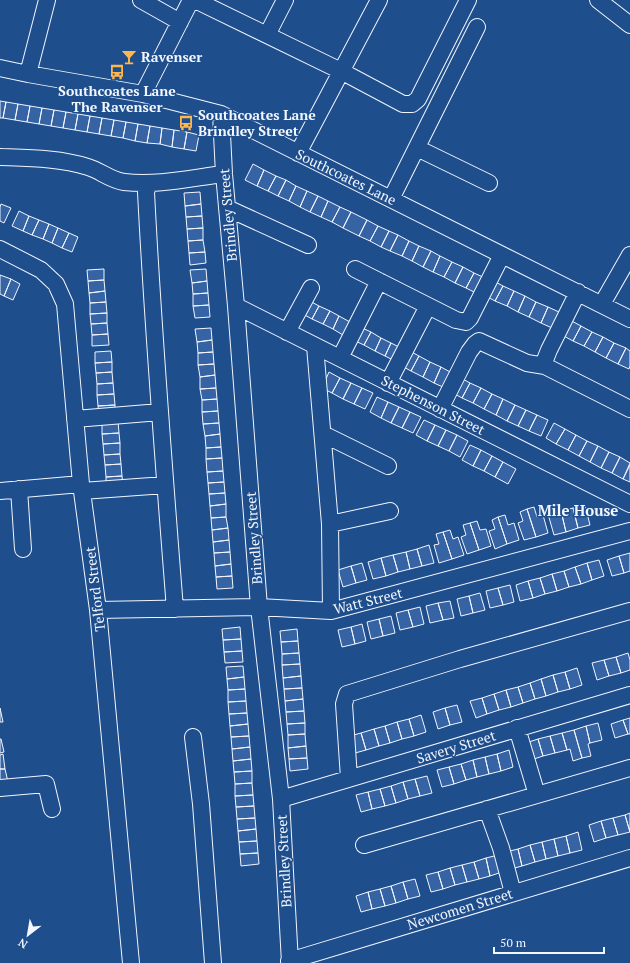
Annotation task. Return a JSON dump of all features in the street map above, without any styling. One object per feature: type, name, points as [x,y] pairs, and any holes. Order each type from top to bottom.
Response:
[{"type":"street","points":[[28,74],[47,0]]},
{"type":"street","points":[[141,0],[180,22]]},
{"type":"street","points":[[143,94],[192,0]]},
{"type":"street","points":[[195,0],[341,71],[403,104],[412,104],[418,99],[468,0]]},
{"type":"street","points":[[267,35],[285,0]]},
{"type":"street","points":[[298,153],[379,0]]},
{"type":"street","points":[[598,0],[630,25]]},
{"type":"street","points":[[391,199],[477,27]]},
{"type":"street","name":"Southcoates Lane","points":[[0,68],[143,94],[221,114],[630,319]]},
{"type":"street","name":"Brindley Street","points":[[221,114],[224,174],[236,306],[259,607],[281,799],[289,962]]},
{"type":"street","points":[[417,148],[489,183]]},
{"type":"street","points":[[0,156],[70,162],[89,167],[112,179],[124,182],[149,183],[224,174]]},
{"type":"street","points":[[149,183],[146,192],[165,485],[175,609]]},
{"type":"street","points":[[227,208],[308,245]]},
{"type":"street","name":"Telford Street","points":[[0,249],[41,270],[56,284],[65,304],[82,488],[98,610],[131,963]]},
{"type":"street","points":[[355,269],[456,320],[466,322],[470,318],[502,255]]},
{"type":"street","points":[[602,304],[630,255]]},
{"type":"street","points":[[340,358],[379,281]]},
{"type":"street","points":[[287,332],[311,288]]},
{"type":"street","points":[[545,366],[545,360],[549,350],[578,292]]},
{"type":"street","name":"Stephenson Street","points":[[236,306],[630,504]]},
{"type":"street","points":[[388,383],[428,306]]},
{"type":"street","points":[[440,409],[469,352],[479,341],[527,363],[545,366],[630,410]]},
{"type":"street","points":[[315,346],[330,524],[331,611]]},
{"type":"street","points":[[75,419],[160,412]]},
{"type":"street","points":[[323,434],[388,466]]},
{"type":"street","points":[[0,491],[20,489],[165,485]]},
{"type":"street","points":[[20,489],[23,549]]},
{"type":"street","points":[[330,524],[390,511]]},
{"type":"street","name":"Watt Street","points":[[98,610],[259,607],[331,611],[630,531]]},
{"type":"street","points":[[349,778],[344,704],[347,694],[460,659],[630,611]]},
{"type":"street","name":"Savery Street","points":[[281,799],[630,695]]},
{"type":"street","points":[[517,728],[537,795]]},
{"type":"street","points":[[193,737],[201,804],[212,963]]},
{"type":"street","points":[[364,845],[630,768]]},
{"type":"street","points":[[0,788],[46,784],[52,809]]},
{"type":"street","points":[[487,809],[501,848],[513,894]]},
{"type":"street","name":"Newcomen Street","points":[[289,962],[630,858]]},
{"type":"building","points":[[0,101],[6,102],[3,118],[0,118]]},
{"type":"building","points":[[6,102],[18,104],[15,120],[3,118]]},
{"type":"building","points":[[18,104],[30,106],[27,122],[15,120]]},
{"type":"building","points":[[30,106],[42,108],[39,124],[27,122]]},
{"type":"building","points":[[42,108],[54,110],[51,126],[39,124]]},
{"type":"building","points":[[54,110],[66,112],[63,128],[51,126]]},
{"type":"building","points":[[66,112],[78,114],[75,130],[63,128]]},
{"type":"building","points":[[78,114],[90,116],[87,132],[75,130]]},
{"type":"building","points":[[90,116],[102,118],[99,134],[87,132]]},
{"type":"building","points":[[102,118],[114,120],[111,136],[99,134]]},
{"type":"building","points":[[114,120],[126,122],[123,138],[111,136]]},
{"type":"building","points":[[126,122],[138,124],[135,141],[123,138]]},
{"type":"building","points":[[138,124],[150,126],[147,143],[135,141]]},
{"type":"building","points":[[150,126],[162,128],[160,144],[147,143]]},
{"type":"building","points":[[162,128],[174,130],[172,147],[160,144]]},
{"type":"building","points":[[174,130],[187,132],[184,149],[172,147]]},
{"type":"building","points":[[187,132],[199,135],[196,151],[184,149]]},
{"type":"building","points":[[253,164],[264,170],[257,186],[245,180]]},
{"type":"building","points":[[264,170],[276,176],[268,191],[257,186]]},
{"type":"building","points":[[276,176],[286,180],[278,196],[268,191]]},
{"type":"building","points":[[286,180],[296,186],[289,201],[278,196]]},
{"type":"building","points":[[296,186],[307,191],[300,207],[289,201]]},
{"type":"building","points":[[307,191],[318,196],[310,212],[300,207]]},
{"type":"building","points":[[200,192],[201,204],[185,206],[184,193]]},
{"type":"building","points":[[318,196],[328,201],[321,217],[310,212]]},
{"type":"building","points":[[328,201],[340,207],[332,222],[321,217]]},
{"type":"building","points":[[1,204],[11,208],[4,223],[0,221]]},
{"type":"building","points":[[201,204],[202,216],[186,217],[185,206]]},
{"type":"building","points":[[340,207],[351,212],[343,228],[332,222]]},
{"type":"building","points":[[19,211],[29,216],[23,231],[12,226]]},
{"type":"building","points":[[351,212],[367,220],[359,236],[343,228]]},
{"type":"building","points":[[29,216],[39,220],[32,235],[23,231]]},
{"type":"building","points":[[202,216],[203,228],[187,229],[186,217]]},
{"type":"building","points":[[39,220],[49,224],[43,239],[32,235]]},
{"type":"building","points":[[367,220],[378,226],[370,241],[359,236]]},
{"type":"building","points":[[49,224],[58,228],[52,243],[43,239]]},
{"type":"building","points":[[378,226],[389,231],[381,247],[370,241]]},
{"type":"building","points":[[58,228],[69,233],[62,248],[52,243]]},
{"type":"building","points":[[203,228],[203,240],[188,241],[187,229]]},
{"type":"building","points":[[389,231],[398,235],[390,251],[381,247]]},
{"type":"building","points":[[69,233],[78,237],[72,252],[62,248]]},
{"type":"building","points":[[398,235],[409,241],[402,256],[390,251]]},
{"type":"building","points":[[203,240],[205,252],[189,253],[188,241]]},
{"type":"building","points":[[409,241],[419,246],[412,261],[402,256]]},
{"type":"building","points":[[419,246],[431,251],[423,267],[412,261]]},
{"type":"building","points":[[431,251],[440,256],[433,272],[423,267]]},
{"type":"building","points":[[205,252],[206,263],[190,265],[189,253]]},
{"type":"building","points":[[440,256],[452,262],[444,277],[433,272]]},
{"type":"building","points":[[452,262],[463,267],[455,283],[444,277]]},
{"type":"building","points":[[463,267],[474,273],[466,288],[455,283]]},
{"type":"building","points":[[104,269],[104,280],[88,281],[87,270]]},
{"type":"building","points":[[206,269],[207,281],[192,283],[190,270]]},
{"type":"building","points":[[474,273],[485,278],[478,294],[466,288]]},
{"type":"building","points":[[0,275],[11,279],[4,296],[0,294]]},
{"type":"building","points":[[11,279],[20,284],[13,300],[4,296]]},
{"type":"building","points":[[104,280],[105,291],[89,293],[88,281]]},
{"type":"building","points":[[492,280],[503,286],[495,301],[484,295]]},
{"type":"building","points":[[207,281],[208,293],[193,294],[192,283]]},
{"type":"building","points":[[503,286],[514,291],[507,306],[495,301]]},
{"type":"building","points":[[105,291],[106,302],[90,303],[89,293]]},
{"type":"building","points":[[514,291],[525,296],[518,312],[507,306]]},
{"type":"building","points":[[208,293],[209,305],[193,306],[193,294]]},
{"type":"building","points":[[525,296],[536,302],[529,317],[518,312]]},
{"type":"building","points":[[308,300],[319,306],[312,319],[301,313]]},
{"type":"building","points":[[106,302],[107,313],[90,314],[90,303]]},
{"type":"building","points":[[536,302],[548,307],[541,323],[529,317]]},
{"type":"building","points":[[209,305],[210,317],[195,318],[193,306]]},
{"type":"building","points":[[319,306],[330,311],[323,324],[312,319]]},
{"type":"building","points":[[548,307],[559,312],[552,328],[541,323]]},
{"type":"building","points":[[330,311],[339,316],[333,329],[323,324]]},
{"type":"building","points":[[107,313],[107,323],[91,324],[90,314]]},
{"type":"building","points":[[339,316],[350,322],[343,335],[333,329]]},
{"type":"building","points":[[570,320],[581,326],[573,341],[562,335]]},
{"type":"building","points":[[107,323],[108,334],[92,335],[91,324]]},
{"type":"building","points":[[581,326],[592,332],[584,346],[573,341]]},
{"type":"building","points":[[360,327],[371,332],[364,345],[353,340]]},
{"type":"building","points":[[211,328],[212,340],[197,342],[195,329]]},
{"type":"building","points":[[371,332],[381,338],[375,351],[364,345]]},
{"type":"building","points":[[592,332],[603,337],[595,352],[584,346]]},
{"type":"building","points":[[108,334],[109,345],[92,346],[92,335]]},
{"type":"building","points":[[603,337],[614,343],[606,358],[595,352]]},
{"type":"building","points":[[381,338],[391,343],[385,356],[375,351]]},
{"type":"building","points":[[212,340],[213,352],[198,353],[197,342]]},
{"type":"building","points":[[391,343],[401,348],[395,361],[385,356]]},
{"type":"building","points":[[614,343],[626,348],[618,364],[606,358]]},
{"type":"building","points":[[626,348],[630,351],[629,369],[618,364]]},
{"type":"building","points":[[408,350],[419,356],[411,371],[400,365]]},
{"type":"building","points":[[111,351],[112,362],[95,363],[95,352]]},
{"type":"building","points":[[213,352],[214,364],[198,365],[198,353]]},
{"type":"building","points":[[419,356],[430,362],[423,377],[411,371]]},
{"type":"building","points":[[112,362],[112,372],[96,373],[95,363]]},
{"type":"building","points":[[430,362],[441,367],[434,383],[423,377]]},
{"type":"building","points":[[214,364],[215,375],[200,377],[198,365]]},
{"type":"building","points":[[441,367],[452,373],[445,388],[434,383]]},
{"type":"building","points":[[112,372],[113,383],[97,384],[96,373]]},
{"type":"building","points":[[329,372],[340,378],[332,393],[322,388]]},
{"type":"building","points":[[215,375],[216,388],[200,389],[200,377]]},
{"type":"building","points":[[459,377],[470,383],[462,398],[451,392]]},
{"type":"building","points":[[340,378],[351,383],[343,399],[332,393]]},
{"type":"building","points":[[113,383],[114,394],[97,395],[97,384]]},
{"type":"building","points":[[351,383],[362,388],[354,404],[343,399]]},
{"type":"building","points":[[470,383],[481,388],[473,403],[462,398]]},
{"type":"building","points":[[216,388],[217,399],[202,400],[200,389]]},
{"type":"building","points":[[362,388],[373,393],[365,409],[354,404]]},
{"type":"building","points":[[481,388],[492,394],[484,409],[473,403]]},
{"type":"building","points":[[114,394],[115,405],[98,406],[97,395]]},
{"type":"building","points":[[492,394],[503,399],[496,415],[484,409]]},
{"type":"building","points":[[377,397],[388,402],[381,418],[370,412]]},
{"type":"building","points":[[217,399],[218,411],[202,412],[202,400]]},
{"type":"building","points":[[503,399],[515,405],[507,421],[496,415]]},
{"type":"building","points":[[388,402],[399,407],[391,423],[381,418]]},
{"type":"building","points":[[115,405],[115,415],[99,416],[98,406]]},
{"type":"building","points":[[515,405],[526,410],[518,426],[507,421]]},
{"type":"building","points":[[399,407],[410,412],[402,428],[391,423]]},
{"type":"building","points":[[526,410],[537,415],[529,431],[518,426]]},
{"type":"building","points":[[218,411],[219,423],[203,424],[202,412]]},
{"type":"building","points":[[410,412],[421,417],[413,433],[402,428]]},
{"type":"building","points":[[537,415],[548,420],[541,436],[529,431]]},
{"type":"building","points":[[424,420],[435,425],[427,441],[416,435]]},
{"type":"building","points":[[118,421],[119,433],[102,434],[102,422]]},
{"type":"building","points":[[219,423],[220,434],[205,436],[203,424]]},
{"type":"building","points":[[554,423],[565,429],[556,444],[546,438]]},
{"type":"building","points":[[435,425],[446,430],[438,446],[427,441]]},
{"type":"building","points":[[565,429],[576,435],[568,450],[556,444]]},
{"type":"building","points":[[446,430],[457,435],[449,451],[438,446]]},
{"type":"building","points":[[119,433],[120,443],[103,444],[102,434]]},
{"type":"building","points":[[220,434],[221,447],[206,448],[205,436]]},
{"type":"building","points":[[457,435],[468,441],[460,457],[449,451]]},
{"type":"building","points":[[576,435],[587,441],[579,456],[568,450]]},
{"type":"building","points":[[587,441],[598,446],[590,462],[579,456]]},
{"type":"building","points":[[120,443],[120,454],[104,455],[103,444]]},
{"type":"building","points":[[470,445],[481,450],[473,466],[462,460]]},
{"type":"building","points":[[598,446],[609,452],[601,468],[590,462]]},
{"type":"building","points":[[221,447],[222,458],[206,459],[206,448]]},
{"type":"building","points":[[481,450],[492,456],[484,471],[473,466]]},
{"type":"building","points":[[609,452],[620,457],[612,473],[601,468]]},
{"type":"building","points":[[120,454],[121,464],[105,465],[104,455]]},
{"type":"building","points":[[492,456],[503,462],[495,477],[484,471]]},
{"type":"building","points":[[620,457],[630,463],[623,479],[612,473]]},
{"type":"building","points":[[222,458],[223,471],[207,472],[206,459]]},
{"type":"building","points":[[503,462],[516,469],[508,484],[495,477]]},
{"type":"building","points":[[121,464],[122,476],[106,477],[105,465]]},
{"type":"building","points":[[630,465],[630,482],[623,479]]},
{"type":"building","points":[[223,471],[224,482],[208,483],[207,472]]},
{"type":"building","points":[[122,476],[123,486],[106,487],[106,477]]},
{"type":"building","points":[[224,482],[225,493],[209,494],[208,483]]},
{"type":"building","points":[[225,493],[226,504],[210,506],[209,494]]},
{"type":"building","points":[[226,504],[226,517],[211,518],[210,506]]},
{"type":"building","points":[[585,505],[590,525],[578,528],[573,508]]},
{"type":"building","points":[[534,507],[537,517],[543,515],[548,533],[536,537],[527,509]]},
{"type":"building","points":[[573,508],[578,528],[566,532],[561,511]]},
{"type":"building","points":[[527,509],[536,537],[524,540],[518,523],[523,521],[520,512]]},
{"type":"building","points":[[561,511],[566,532],[554,535],[548,514]]},
{"type":"building","points":[[505,515],[508,525],[514,523],[519,540],[507,544],[498,517]]},
{"type":"building","points":[[226,517],[228,528],[212,530],[211,518]]},
{"type":"building","points":[[498,517],[507,544],[495,549],[489,531],[495,529],[492,520]]},
{"type":"building","points":[[477,521],[480,530],[486,529],[491,546],[479,550],[470,523]]},
{"type":"building","points":[[470,523],[479,550],[467,554],[461,537],[466,535],[463,525]]},
{"type":"building","points":[[228,528],[229,540],[213,542],[212,530]]},
{"type":"building","points":[[450,530],[453,539],[458,537],[464,555],[452,559],[443,532]]},
{"type":"building","points":[[443,532],[452,559],[439,563],[434,545],[439,544],[436,534]]},
{"type":"building","points":[[229,540],[230,552],[214,553],[213,542]]},
{"type":"building","points":[[429,545],[434,563],[422,566],[417,549]]},
{"type":"building","points":[[417,549],[422,566],[410,569],[406,552]]},
{"type":"building","points":[[230,552],[231,564],[215,566],[214,553]]},
{"type":"building","points":[[406,552],[410,569],[398,572],[393,555]]},
{"type":"building","points":[[630,553],[630,571],[624,573],[619,556]]},
{"type":"building","points":[[393,555],[398,572],[386,576],[381,558]]},
{"type":"building","points":[[619,556],[624,573],[612,576],[607,560]]},
{"type":"building","points":[[381,558],[386,576],[373,579],[368,562]]},
{"type":"building","points":[[599,560],[604,576],[592,580],[587,563]]},
{"type":"building","points":[[362,563],[367,580],[356,583],[351,566]]},
{"type":"building","points":[[587,563],[592,580],[581,584],[575,567]]},
{"type":"building","points":[[231,564],[232,576],[216,577],[215,566]]},
{"type":"building","points":[[351,566],[356,583],[343,587],[338,570]]},
{"type":"building","points":[[575,567],[581,584],[569,587],[564,571]]},
{"type":"building","points":[[564,571],[569,587],[557,591],[552,574]]},
{"type":"building","points":[[552,574],[557,591],[545,594],[540,578]]},
{"type":"building","points":[[232,576],[233,588],[217,589],[216,577]]},
{"type":"building","points":[[540,578],[545,594],[533,598],[528,581]]},
{"type":"building","points":[[528,581],[533,598],[520,601],[516,585]]},
{"type":"building","points":[[510,585],[514,602],[503,605],[498,588]]},
{"type":"building","points":[[498,588],[503,605],[490,608],[486,591]]},
{"type":"building","points":[[480,593],[485,610],[473,613],[469,596]]},
{"type":"building","points":[[469,596],[473,613],[461,616],[457,599]]},
{"type":"building","points":[[450,601],[454,618],[443,620],[438,603]]},
{"type":"building","points":[[438,603],[443,620],[430,623],[426,606]]},
{"type":"building","points":[[420,607],[424,624],[413,627],[408,610]]},
{"type":"building","points":[[408,610],[413,627],[400,630],[396,613]]},
{"type":"building","points":[[391,616],[395,633],[383,636],[379,619]]},
{"type":"building","points":[[379,619],[383,636],[371,639],[367,622]]},
{"type":"building","points":[[362,624],[366,641],[355,644],[351,627]]},
{"type":"building","points":[[240,627],[241,639],[223,640],[222,629]]},
{"type":"building","points":[[351,627],[355,644],[342,647],[338,630]]},
{"type":"building","points":[[297,629],[298,641],[281,642],[280,631]]},
{"type":"building","points":[[241,639],[242,651],[224,652],[223,640]]},
{"type":"building","points":[[298,641],[299,653],[282,654],[281,642]]},
{"type":"building","points":[[242,651],[243,662],[225,663],[224,652]]},
{"type":"building","points":[[299,653],[300,664],[282,665],[282,654]]},
{"type":"building","points":[[628,653],[630,670],[621,673],[616,657]]},
{"type":"building","points":[[616,657],[621,673],[609,676],[604,660]]},
{"type":"building","points":[[604,660],[609,676],[597,680],[592,663]]},
{"type":"building","points":[[300,664],[301,676],[283,678],[282,665]]},
{"type":"building","points":[[243,666],[244,677],[227,679],[226,667]]},
{"type":"building","points":[[577,668],[582,685],[570,689],[565,672]]},
{"type":"building","points":[[565,672],[570,689],[558,692],[553,675]]},
{"type":"building","points":[[553,675],[558,692],[546,696],[541,679]]},
{"type":"building","points":[[301,676],[302,688],[284,689],[283,678]]},
{"type":"building","points":[[244,677],[245,689],[228,690],[227,679]]},
{"type":"building","points":[[541,679],[546,696],[535,699],[530,683]]},
{"type":"building","points":[[530,683],[535,699],[523,703],[518,687]]},
{"type":"building","points":[[518,687],[523,703],[511,707],[506,690]]},
{"type":"building","points":[[302,688],[303,699],[285,701],[284,689]]},
{"type":"building","points":[[245,689],[246,701],[228,702],[228,690]]},
{"type":"building","points":[[506,690],[511,707],[499,710],[494,694]]},
{"type":"building","points":[[494,694],[499,710],[487,714],[482,698]]},
{"type":"building","points":[[482,698],[487,714],[476,718],[470,701]]},
{"type":"building","points":[[303,699],[304,711],[286,712],[285,701]]},
{"type":"building","points":[[246,701],[247,713],[229,714],[228,702]]},
{"type":"building","points":[[457,705],[462,722],[450,725],[445,708]]},
{"type":"building","points":[[0,708],[3,722],[0,722]]},
{"type":"building","points":[[445,708],[450,725],[438,729],[433,712]]},
{"type":"building","points":[[304,711],[305,723],[287,724],[286,712]]},
{"type":"building","points":[[247,713],[248,724],[230,726],[229,714]]},
{"type":"building","points":[[421,715],[426,732],[414,736],[409,719]]},
{"type":"building","points":[[630,718],[630,734],[628,734],[623,720]]},
{"type":"building","points":[[409,719],[414,736],[402,739],[397,722]]},
{"type":"building","points":[[623,720],[628,734],[615,738],[611,724]]},
{"type":"building","points":[[397,722],[402,739],[390,743],[385,726]]},
{"type":"building","points":[[305,723],[305,734],[288,735],[287,724]]},
{"type":"building","points":[[598,723],[602,740],[590,743],[586,726]]},
{"type":"building","points":[[248,724],[249,736],[231,737],[230,726]]},
{"type":"building","points":[[385,726],[390,743],[379,746],[374,729]]},
{"type":"building","points":[[586,726],[591,756],[582,758],[574,730]]},
{"type":"building","points":[[374,729],[379,746],[366,750],[361,733]]},
{"type":"building","points":[[574,730],[582,758],[573,761],[570,749],[567,750],[562,733]]},
{"type":"building","points":[[361,733],[366,750],[355,753],[350,736]]},
{"type":"building","points":[[562,733],[567,750],[555,753],[550,736]]},
{"type":"building","points":[[305,734],[306,746],[288,748],[288,735]]},
{"type":"building","points":[[249,736],[250,747],[232,749],[231,737]]},
{"type":"building","points":[[550,736],[555,753],[543,756],[538,739]]},
{"type":"building","points":[[0,739],[4,752],[0,753]]},
{"type":"building","points":[[538,739],[543,756],[531,760],[526,743]]},
{"type":"building","points":[[306,746],[307,758],[289,759],[288,748]]},
{"type":"building","points":[[250,747],[251,759],[233,761],[232,749]]},
{"type":"building","points":[[509,750],[513,767],[501,771],[497,754]]},
{"type":"building","points":[[3,754],[5,769],[0,769],[0,755]]},
{"type":"building","points":[[497,754],[501,771],[489,774],[485,757]]},
{"type":"building","points":[[485,757],[489,774],[477,777],[473,760]]},
{"type":"building","points":[[307,758],[308,769],[290,771],[289,759]]},
{"type":"building","points":[[251,759],[252,771],[234,772],[233,761]]},
{"type":"building","points":[[473,760],[477,777],[466,780],[461,764]]},
{"type":"building","points":[[461,764],[466,780],[454,784],[449,767]]},
{"type":"building","points":[[449,767],[454,784],[442,787],[437,770]]},
{"type":"building","points":[[0,769],[5,769],[8,782],[0,783]]},
{"type":"building","points":[[252,771],[252,783],[235,784],[234,772]]},
{"type":"building","points":[[427,776],[432,793],[420,796],[415,779]]},
{"type":"building","points":[[415,779],[420,796],[408,799],[403,782]]},
{"type":"building","points":[[403,782],[408,799],[396,803],[391,786]]},
{"type":"building","points":[[252,783],[253,795],[235,796],[235,784]]},
{"type":"building","points":[[391,786],[396,803],[385,806],[380,789]]},
{"type":"building","points":[[380,789],[385,806],[372,809],[368,792]]},
{"type":"building","points":[[368,792],[372,809],[361,812],[356,795]]},
{"type":"building","points":[[253,795],[254,806],[236,807],[235,796]]},
{"type":"building","points":[[254,806],[255,818],[237,819],[236,807]]},
{"type":"building","points":[[630,813],[630,832],[625,815]]},
{"type":"building","points":[[625,815],[630,832],[618,835],[613,818]]},
{"type":"building","points":[[255,818],[256,829],[238,831],[237,819]]},
{"type":"building","points":[[613,818],[618,835],[606,838],[601,821]]},
{"type":"building","points":[[601,821],[606,838],[594,842],[589,825]]},
{"type":"building","points":[[256,829],[257,841],[239,842],[238,831]]},
{"type":"building","points":[[578,832],[582,850],[570,853],[566,836]]},
{"type":"building","points":[[566,836],[570,853],[558,856],[554,839]]},
{"type":"building","points":[[554,839],[558,856],[546,859],[542,842]]},
{"type":"building","points":[[257,841],[258,853],[240,854],[239,842]]},
{"type":"building","points":[[542,842],[546,859],[535,862],[530,845]]},
{"type":"building","points":[[530,845],[535,862],[522,866],[518,849]]},
{"type":"building","points":[[518,849],[522,866],[511,869],[506,852]]},
{"type":"building","points":[[258,853],[259,864],[241,866],[240,854]]},
{"type":"building","points":[[498,855],[502,872],[490,876],[486,858]]},
{"type":"building","points":[[486,858],[490,876],[479,879],[474,862]]},
{"type":"building","points":[[474,862],[479,879],[467,882],[462,865]]},
{"type":"building","points":[[462,865],[467,882],[455,885],[450,868]]},
{"type":"building","points":[[450,868],[455,885],[443,889],[438,872]]},
{"type":"building","points":[[438,872],[443,889],[431,892],[426,875]]},
{"type":"building","points":[[415,879],[420,896],[408,899],[403,882]]},
{"type":"building","points":[[403,882],[408,899],[396,903],[391,886]]},
{"type":"building","points":[[391,886],[396,903],[385,906],[380,889]]},
{"type":"building","points":[[380,889],[385,906],[372,909],[368,892]]},
{"type":"building","points":[[368,892],[372,909],[361,912],[356,896]]},
{"type":"place","name":"Ravenser","points":[[129,57]]},
{"type":"place","name":"Southcoates Lane The Ravenser","points":[[117,72]]},
{"type":"place","name":"Southcoates Lane Brindley Street","points":[[186,123]]},
{"type":"district","name":"Mile House","points":[[578,511]]}]
